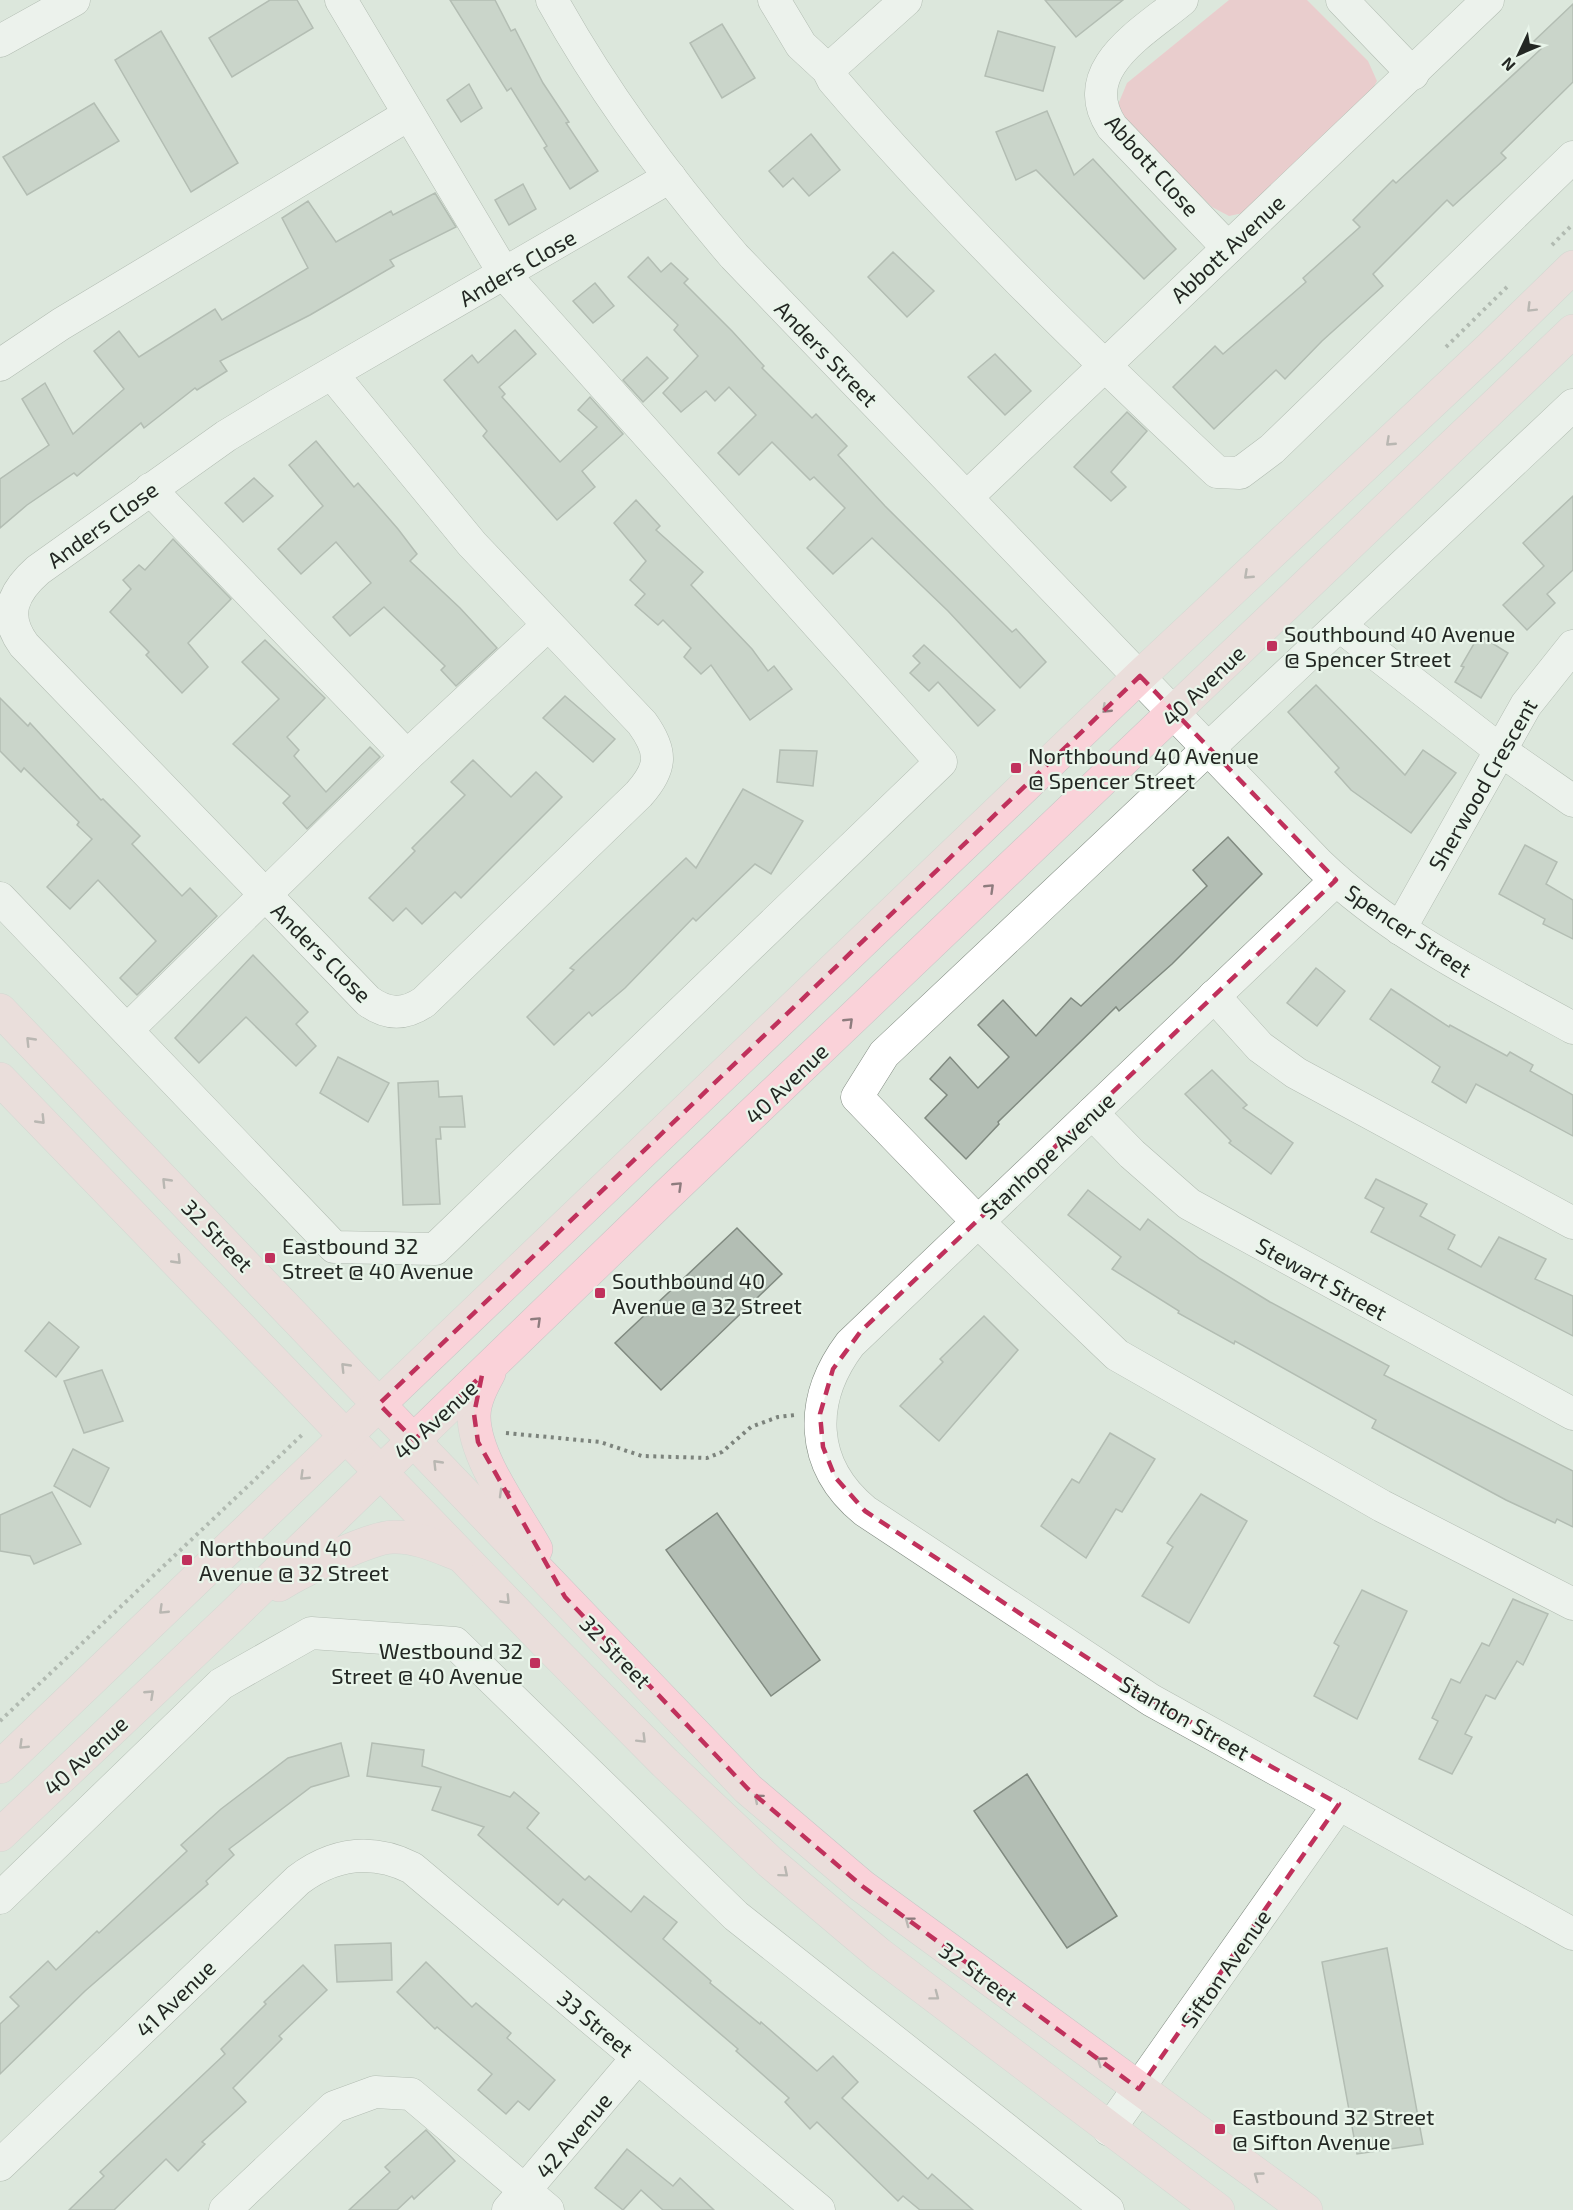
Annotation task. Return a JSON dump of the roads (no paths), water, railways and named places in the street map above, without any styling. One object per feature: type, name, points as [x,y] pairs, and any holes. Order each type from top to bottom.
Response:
[{"type":"main road","points":[[0,1767],[1140,676],[1491,347],[1573,267]]},
{"type":"main road","name":"40 Avenue","points":[[0,1835],[232,1616],[381,1470],[1573,331]]},
{"type":"main road","name":"32 Street","points":[[0,1010],[748,1789],[862,1886],[1306,2210]]},
{"type":"main road","name":"32 Street","points":[[0,1078],[665,1763],[770,1862],[879,1954],[1109,2130],[1218,2210]]},
{"type":"main road","points":[[495,1362],[483,1384],[475,1407],[478,1442],[494,1476],[565,1597]]},
{"type":"main road","points":[[232,1616],[286,1581],[329,1559],[390,1536],[422,1541],[465,1558]]},
{"type":"street","points":[[0,41],[74,0]]},
{"type":"street","points":[[0,898],[334,1247],[435,1249],[941,762],[505,275],[341,0]]},
{"type":"street","name":"Anders Street","points":[[552,0],[603,84],[670,177],[756,280],[1140,676]]},
{"type":"street","points":[[774,0],[801,45],[828,69],[833,80],[889,146],[1103,366],[1217,472],[1240,473],[1272,449],[1573,158]]},
{"type":"street","points":[[828,69],[906,0]]},
{"type":"street","name":"Abbott Close","points":[[1182,0],[1116,55],[1101,84],[1101,99],[1105,116],[1112,127],[1228,248]]},
{"type":"street","points":[[1342,0],[1413,74]]},
{"type":"street","name":"Abbott Avenue","points":[[967,497],[1488,0]]},
{"type":"street","points":[[0,365],[61,324],[408,115]]},
{"type":"street","name":"Anders Close","points":[[332,374],[472,544],[642,723],[656,745],[655,770],[639,794],[424,1002],[416,1008],[397,1013],[377,1008],[24,645],[13,623],[14,602],[26,581],[226,436],[332,374],[505,275],[670,177]]},
{"type":"street","points":[[1573,405],[884,1054],[857,1097],[977,1221],[1117,1355],[1382,1506],[1573,1604]]},
{"type":"street","points":[[150,489],[407,756]]},
{"type":"street","points":[[127,1030],[407,756],[548,625]]},
{"type":"street","points":[[1340,626],[1500,750],[1573,801]]},
{"type":"street","name":"Sherwood Crescent","points":[[1400,929],[1531,698],[1573,646]]},
{"type":"street","name":"Spencer Street","points":[[1140,676],[1336,880],[1400,929],[1438,954],[1573,1028]]},
{"type":"street","name":"Stanhope Avenue","points":[[827,1461],[820,1432],[820,1414],[827,1383],[841,1356],[861,1331],[1336,880]]},
{"type":"street","points":[[1214,996],[1260,1047],[1296,1073],[1573,1222]]},
{"type":"street","name":"Stewart Street","points":[[1092,1113],[1132,1154],[1189,1204],[1573,1414]]},
{"type":"street","name":"Stanton Street","points":[[827,1461],[844,1491],[865,1511],[1151,1700],[1573,1934]]},
{"type":"street","points":[[0,1898],[221,1684],[311,1633],[455,1643],[736,1916],[1108,2210]]},
{"type":"street","name":"Sifton Avenue","points":[[1109,2130],[1339,1804]]},
{"type":"street","name":"33 Street","points":[[364,1854],[396,1860],[412,1868],[819,2210]]},
{"type":"street","name":"41 Avenue","points":[[0,2165],[298,1880],[309,1871],[337,1858],[364,1854]]},
{"type":"street","name":"42 Avenue","points":[[527,2204],[637,2058]]},
{"type":"street","points":[[225,2210],[334,2107],[375,2092],[411,2094],[527,2204]]},
{"type":"place","name":"Southbound 40 Avenue @ Spencer Street","points":[[1272,646]]},
{"type":"place","name":"Northbound 40 Avenue @ Spencer Street","points":[[1016,768]]},
{"type":"place","name":"Eastbound 32 Street @ 40 Avenue","points":[[270,1258]]},
{"type":"place","name":"Southbound 40 Avenue @ 32 Street","points":[[600,1293]]},
{"type":"place","name":"Northbound 40 Avenue @ 32 Street","points":[[187,1560]]},
{"type":"place","name":"Westbound 32 Street @ 40 Avenue","points":[[535,1663]]},
{"type":"place","name":"Eastbound 32 Street @ Sifton Avenue","points":[[1220,2129]]}]
